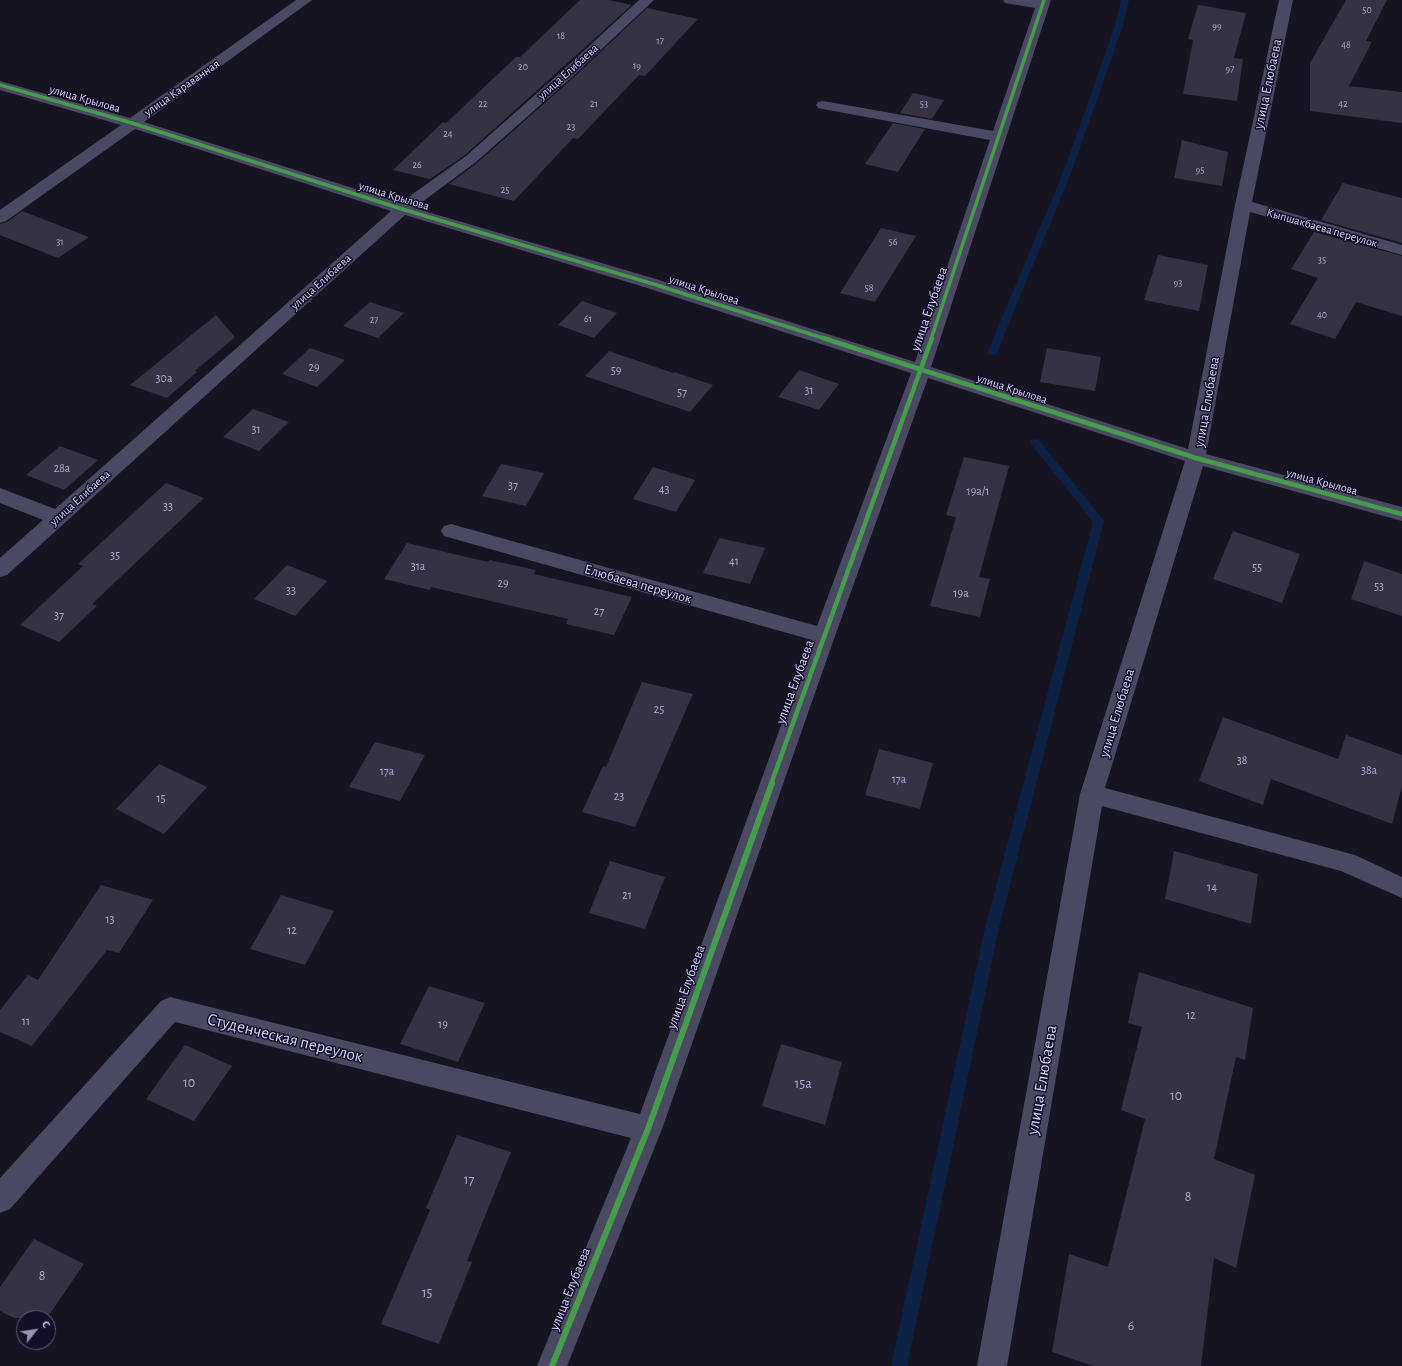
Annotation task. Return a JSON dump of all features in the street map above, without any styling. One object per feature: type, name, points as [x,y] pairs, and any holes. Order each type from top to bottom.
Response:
[{"type":"street","name":"улица Караванная","points":[[0,218],[305,0]]},
{"type":"street","name":"улица Елибаева","points":[[0,570],[402,209],[471,159],[567,74],[647,0]]},
{"type":"street","points":[[1010,0],[1043,2]]},
{"type":"street","name":"улица Елюбаева","points":[[992,1366],[1092,794],[1196,458],[1242,205],[1286,0]]},
{"type":"street","name":"улица Елубаева","points":[[552,1366],[648,1129],[824,636],[921,371],[1043,2]]},
{"type":"street","name":"улица Крылова","points":[[0,84],[132,123],[402,209],[650,282],[921,371],[1196,458],[1402,514]]},
{"type":"street","points":[[822,105],[999,137]]},
{"type":"street","name":"Кыпшакбаева переулок","points":[[1242,205],[1402,250]]},
{"type":"street","points":[[0,495],[58,518]]},
{"type":"street","name":"Елюбаева переулок","points":[[451,531],[824,636]]},
{"type":"street","points":[[1092,794],[1346,862],[1402,888]]},
{"type":"street","name":"Студенческая переулок","points":[[0,1199],[170,1009],[648,1129]]},
{"type":"building","points":[[580,0],[609,0],[632,5],[465,155],[430,179],[393,170],[443,122],[446,123],[516,57],[520,57]]},
{"type":"building","points":[[1346,0],[1387,0],[1366,41],[1372,42],[1349,86],[1402,92],[1402,123],[1310,111],[1310,63]]},
{"type":"building","points":[[1198,5],[1246,13],[1234,58],[1243,59],[1237,101],[1183,94],[1193,40],[1188,39]]},
{"type":"building","points":[[647,8],[698,19],[645,76],[639,75],[578,139],[573,138],[514,201],[449,184],[477,163],[573,78]]},
{"type":"building","points":[[913,93],[944,100],[932,119],[900,113]]},
{"type":"building","points":[[893,123],[925,129],[898,172],[865,164]]},
{"type":"building","points":[[1182,140],[1228,152],[1222,186],[1174,178]]},
{"type":"building","points":[[1343,183],[1402,198],[1402,243],[1321,220]]},
{"type":"building","points":[[22,211],[89,237],[58,258],[0,235],[0,224],[7,222]]},
{"type":"building","points":[[881,228],[916,236],[875,302],[840,293]]},
{"type":"building","points":[[1314,232],[1402,256],[1402,316],[1356,302],[1335,339],[1290,324],[1318,278],[1291,269]]},
{"type":"building","points":[[1158,255],[1208,265],[1199,311],[1144,300]]},
{"type":"building","points":[[582,301],[617,313],[594,338],[558,325]]},
{"type":"building","points":[[370,302],[404,313],[378,338],[343,326]]},
{"type":"building","points":[[216,315],[235,337],[195,371],[197,372],[167,398],[130,385]]},
{"type":"building","points":[[310,348],[345,360],[317,387],[282,374]]},
{"type":"building","points":[[1047,348],[1101,357],[1095,391],[1040,382]]},
{"type":"building","points":[[609,351],[713,385],[690,412],[585,376]]},
{"type":"building","points":[[799,370],[839,384],[819,410],[778,397]]},
{"type":"building","points":[[253,409],[289,422],[259,451],[223,437]]},
{"type":"building","points":[[60,446],[98,460],[64,490],[26,475]]},
{"type":"building","points":[[964,457],[1009,466],[979,577],[990,579],[980,617],[930,606],[956,517],[946,515]]},
{"type":"building","points":[[501,464],[544,473],[526,506],[482,496]]},
{"type":"building","points":[[653,467],[695,480],[676,512],[633,499]]},
{"type":"building","points":[[166,483],[204,498],[92,604],[97,606],[59,642],[20,625],[83,566],[78,564]]},
{"type":"building","points":[[1233,531],[1300,554],[1282,603],[1213,579]]},
{"type":"building","points":[[719,538],[765,548],[750,584],[703,573]]},
{"type":"building","points":[[407,543],[488,562],[490,560],[536,570],[534,574],[632,597],[614,635],[566,624],[568,619],[431,587],[430,590],[384,579]]},
{"type":"building","points":[[1364,561],[1402,574],[1402,616],[1351,599]]},
{"type":"building","points":[[287,565],[327,581],[295,616],[254,599]]},
{"type":"building","points":[[642,682],[693,694],[635,827],[582,812],[603,766],[606,767]]},
{"type":"building","points":[[1223,717],[1338,759],[1346,735],[1402,755],[1402,786],[1392,824],[1271,779],[1263,805],[1199,781]]},
{"type":"building","points":[[375,742],[425,755],[400,801],[349,787]]},
{"type":"building","points":[[879,749],[933,763],[920,809],[865,795]]},
{"type":"building","points":[[159,764],[207,787],[164,834],[116,809]]},
{"type":"building","points":[[1174,851],[1258,874],[1251,924],[1165,899]]},
{"type":"building","points":[[610,861],[665,877],[645,929],[589,913]]},
{"type":"building","points":[[101,885],[153,900],[119,953],[107,950],[32,1046],[0,1032],[0,1010],[28,975],[38,980]]},
{"type":"building","points":[[281,895],[334,911],[305,965],[250,949]]},
{"type":"building","points":[[1139,972],[1253,1008],[1245,1060],[1236,1057],[1214,1159],[1255,1175],[1236,1268],[1214,1258],[1201,1366],[1093,1366],[1052,1352],[1069,1254],[1108,1267],[1145,1119],[1121,1110],[1142,1027],[1128,1023]]},
{"type":"building","points":[[429,986],[485,1003],[458,1062],[400,1044]]},
{"type":"building","points":[[781,1044],[842,1062],[825,1125],[762,1106]]},
{"type":"building","points":[[185,1045],[232,1066],[194,1121],[146,1099]]},
{"type":"building","points":[[457,1135],[511,1152],[467,1261],[472,1262],[439,1344],[381,1324],[430,1210],[426,1208]]},
{"type":"building","points":[[34,1239],[84,1264],[52,1310],[16,1310],[16,1318],[14,1318],[0,1311],[0,1287]]},
{"type":"waterway","points":[[992,353],[1067,173],[1119,26],[1125,0]]},
{"type":"waterway","points":[[899,1366],[992,928],[1099,521],[1035,442]]},
{"type":"cycle path","points":[[552,1366],[648,1129],[824,636],[921,371],[1044,0]]},
{"type":"cycle path","points":[[0,85],[132,123],[402,209],[650,283],[1196,458],[1402,514]]}]
